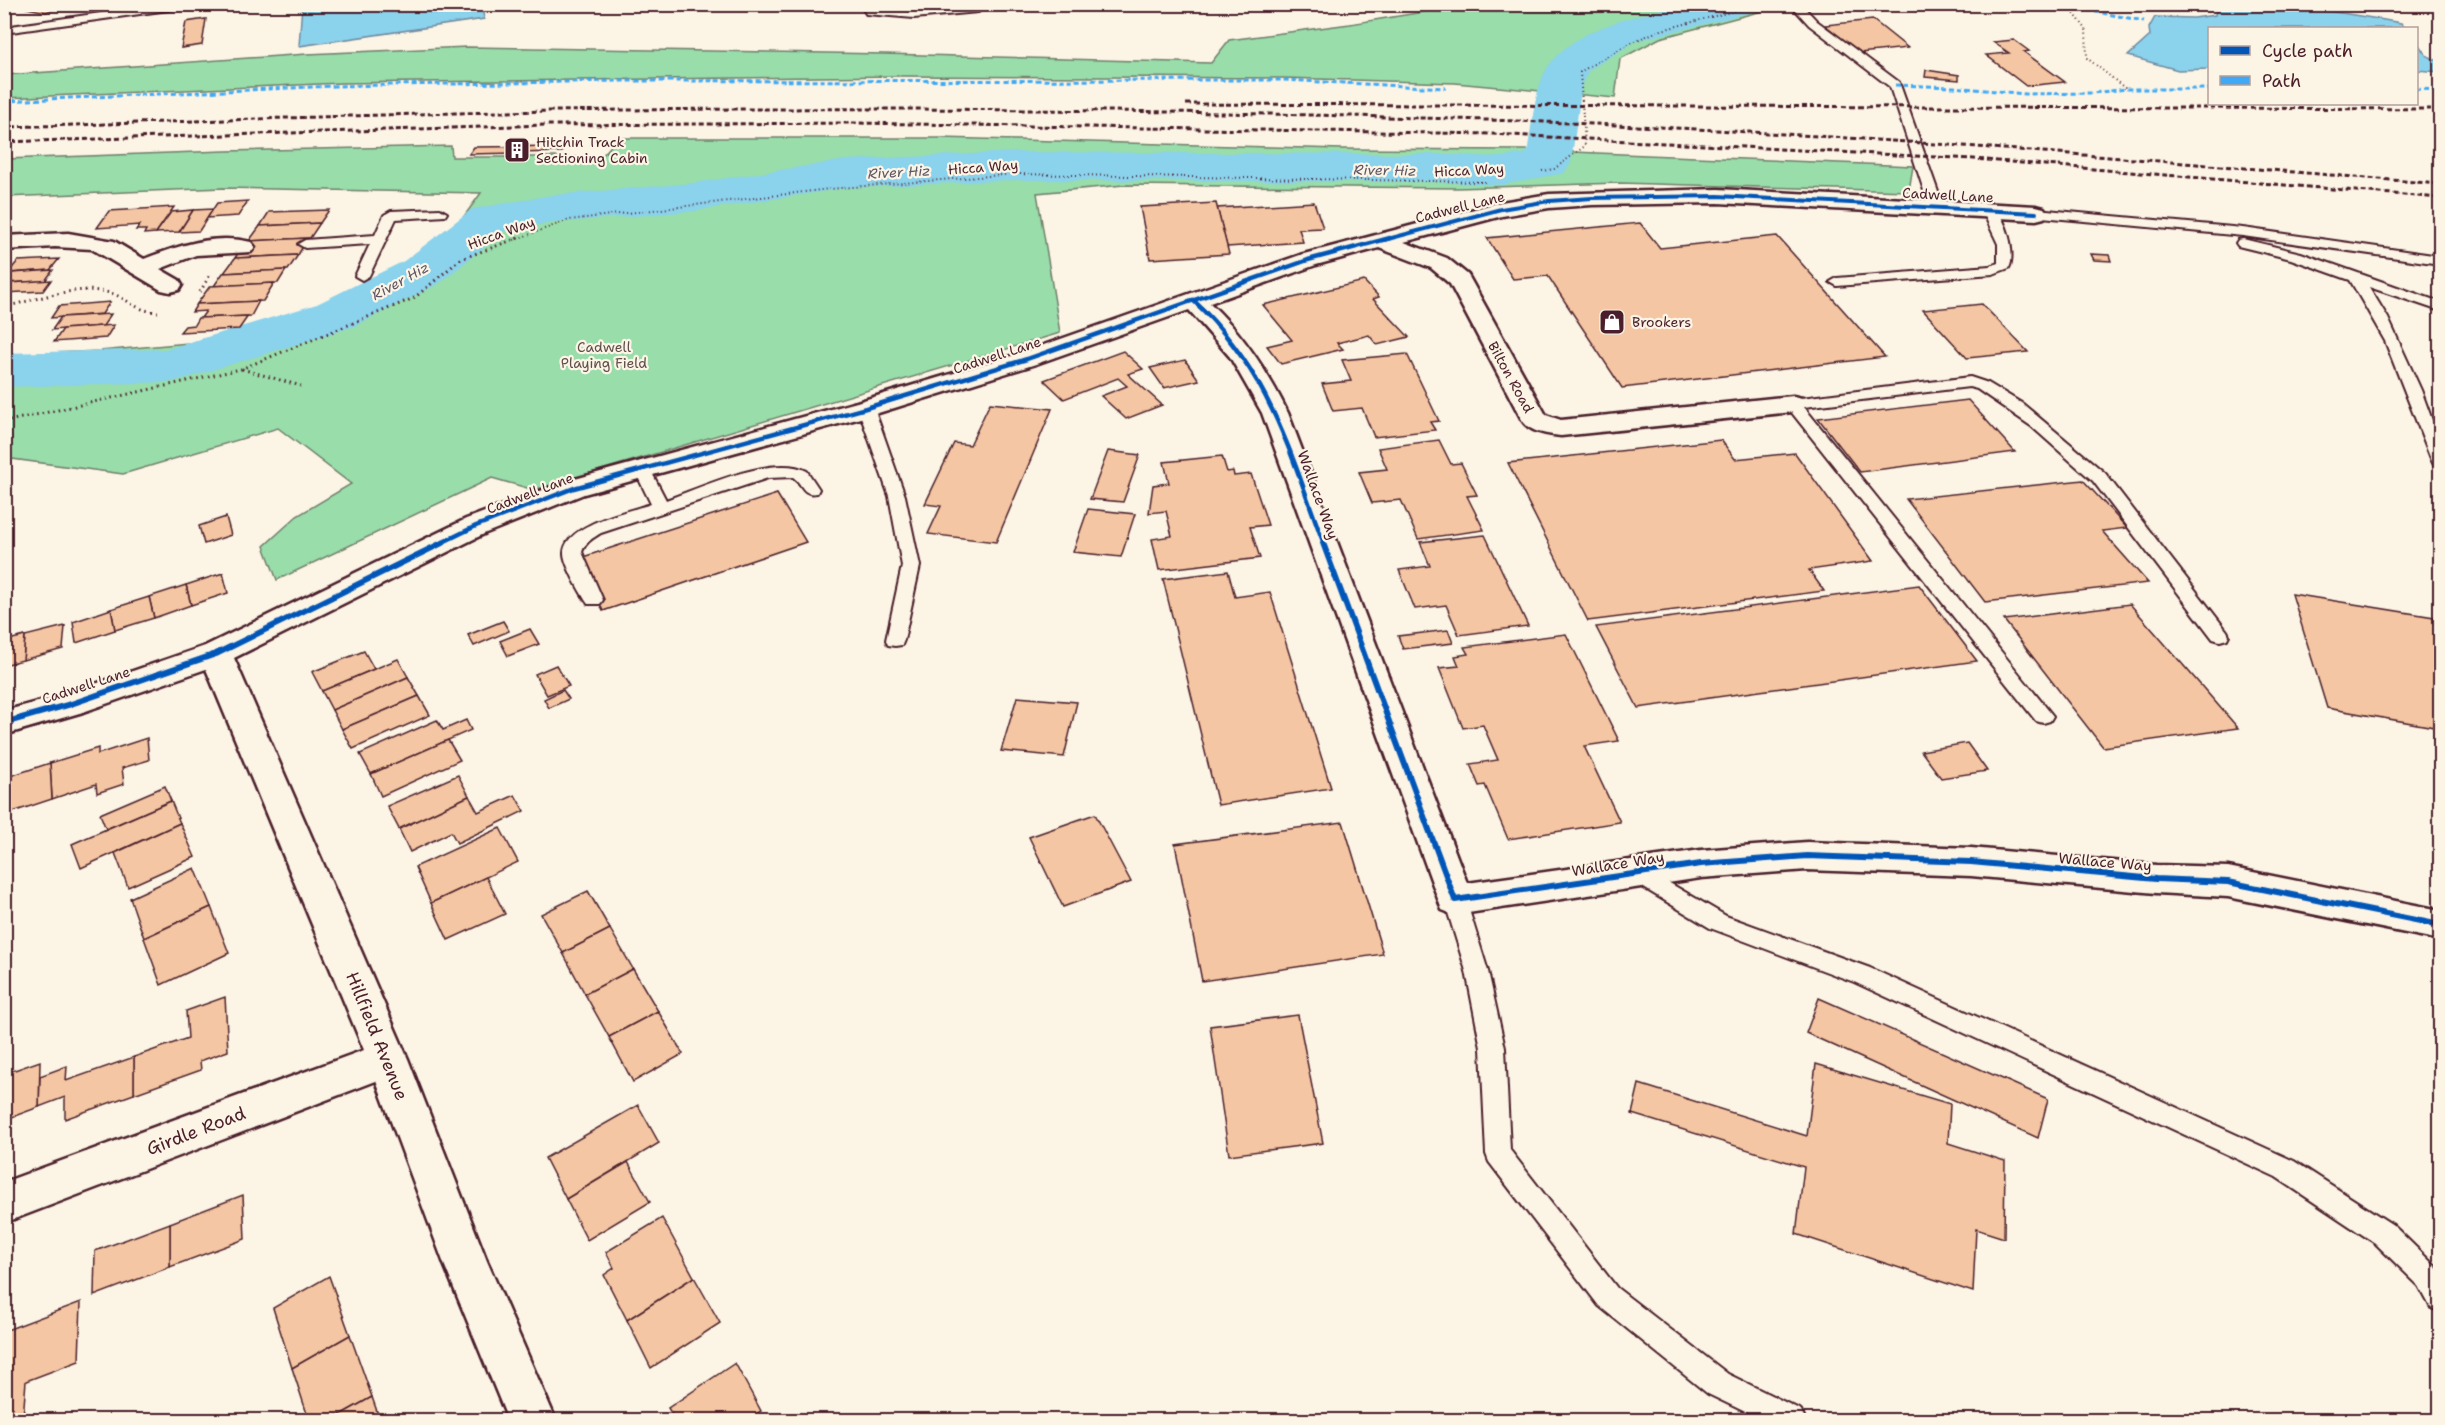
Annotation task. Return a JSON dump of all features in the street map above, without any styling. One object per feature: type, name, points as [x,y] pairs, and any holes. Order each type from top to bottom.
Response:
[{"type":"street","name":"Cadwell Lane","points":[[4,723],[71,704],[216,654],[476,526],[574,488],[866,408],[1027,359],[1308,260],[1378,240],[1512,207],[1592,198],[1718,196],[2036,213]]},
{"type":"street","points":[[4,243],[62,239],[94,242],[106,246],[170,285]]},
{"type":"street","name":"Bilton Road","points":[[1378,240],[1439,263],[1460,280],[1535,420],[1544,425],[1562,428],[1793,404]]},
{"type":"street","points":[[141,268],[193,248],[243,247]]},
{"type":"street","name":"Wallace Way","points":[[1193,300],[1222,327],[1251,366],[1275,413],[1455,900],[1701,864],[1807,856],[1971,862],[2156,879],[2228,882],[2440,925]]},
{"type":"street","name":"Hillfield Avenue","points":[[216,654],[388,1059],[466,1264],[532,1420]]},
{"type":"street","name":"Girdle Road","points":[[4,1203],[388,1059]]},
{"type":"lane","points":[[4,30],[190,4]]},
{"type":"lane","points":[[865,4],[870,12],[914,15],[978,9]]},
{"type":"lane","points":[[1795,4],[1814,23],[1895,85],[1936,206]]},
{"type":"lane","points":[[1837,282],[1993,270],[2004,265],[2007,255],[2006,246],[1989,210]]},
{"type":"lane","points":[[362,276],[391,215],[440,213]]},
{"type":"lane","points":[[2036,213],[2243,232],[2440,260]]},
{"type":"lane","points":[[2145,222],[2286,254],[2440,307]]},
{"type":"lane","points":[[305,244],[379,239]]},
{"type":"lane","points":[[2355,277],[2368,293],[2391,342],[2440,461]]},
{"type":"lane","points":[[1793,404],[1970,382],[1989,387],[2080,458],[2099,477],[2220,635]]},
{"type":"lane","points":[[1793,404],[2043,716]]},
{"type":"lane","points":[[866,408],[897,496],[910,566],[895,640]]},
{"type":"lane","points":[[642,469],[662,507]]},
{"type":"lane","points":[[594,600],[573,553],[575,544],[583,535],[596,528],[772,471],[798,472],[811,489]]},
{"type":"lane","points":[[1637,873],[1718,922],[1862,975],[2285,1169],[2384,1233],[2428,1277],[2440,1299]]},
{"type":"lane","points":[[1455,900],[1477,971],[1493,1048],[1498,1154],[1608,1297],[1718,1384],[1791,1420]]},
{"type":"path","points":[[1534,173],[1554,169],[1585,146],[1580,72],[1619,49],[1658,31],[1730,15],[1761,4]]},
{"type":"path","points":[[2067,4],[2086,29],[2087,58],[2126,89]]},
{"type":"path","points":[[241,369],[302,386]]},
{"type":"green space","points":[[1466,5],[1785,5],[1660,38],[1620,59],[1615,98],[1455,83],[1283,78],[898,76],[341,83],[5,98],[5,75],[307,54],[467,47],[885,54],[1211,63],[1229,40],[1350,24]]},
{"type":"green space","name":"Cadwell Playing Field","points":[[618,138],[941,138],[1341,149],[1524,150],[1913,166],[1909,191],[1619,183],[1457,188],[1124,185],[1037,193],[1060,333],[534,490],[492,478],[277,580],[264,546],[297,516],[351,484],[278,428],[123,474],[5,458],[5,355],[99,351],[200,342],[302,315],[430,263],[481,193],[223,188],[5,197],[5,159],[451,146],[452,157],[601,157]]},
{"type":"water","points":[[2233,4],[2296,7],[2401,23],[2404,27],[2208,27],[2208,69],[2178,70],[2128,56],[2150,36],[2149,28],[2155,17],[2194,18],[2215,15],[2216,9]]},
{"type":"water","points":[[302,5],[482,5],[484,19],[299,46]]},
{"type":"water","points":[[2418,43],[2426,55],[2440,62],[2440,72],[2418,70]]},
{"type":"building","points":[[34,4],[70,4],[46,12],[27,8]]},
{"type":"building","points":[[206,19],[202,45],[181,48],[186,22]]},
{"type":"building","points":[[1873,20],[1908,48],[1859,53],[1825,25]]},
{"type":"building","points":[[2014,40],[2029,51],[2024,52],[2065,82],[2026,86],[1986,55],[2009,53],[1993,42]]},
{"type":"building","points":[[1926,70],[1959,75],[1959,80],[1925,77]]},
{"type":"building","name":"Hitchin Track Sectioning Cabin","points":[[565,146],[562,152],[469,154],[474,147]]},
{"type":"building","points":[[248,201],[238,216],[207,218],[217,203]]},
{"type":"building","points":[[1314,202],[1323,228],[1299,229],[1303,242],[1227,247],[1217,208]]},
{"type":"building","points":[[1216,203],[1229,254],[1150,259],[1140,207]]},
{"type":"building","points":[[174,207],[156,233],[144,234],[146,230],[136,230],[140,225],[97,228],[109,211]]},
{"type":"building","points":[[213,209],[199,231],[179,232],[193,210]]},
{"type":"building","points":[[193,210],[179,232],[156,233],[171,212]]},
{"type":"building","points":[[329,210],[320,223],[260,226],[269,212]]},
{"type":"building","points":[[320,223],[310,238],[249,241],[260,226]]},
{"type":"building","points":[[1640,223],[1660,248],[1777,236],[1885,357],[1622,388],[1548,276],[1513,279],[1487,238]]},
{"type":"building","points":[[308,238],[298,255],[235,258],[246,241]]},
{"type":"building","points":[[2091,254],[2109,255],[2111,261],[2094,260]]},
{"type":"building","points":[[298,255],[288,270],[224,273],[235,258]]},
{"type":"building","points":[[59,259],[50,270],[8,273],[18,261]]},
{"type":"building","points":[[53,270],[45,281],[4,283],[12,273]]},
{"type":"building","points":[[286,270],[278,283],[214,286],[223,273]]},
{"type":"building","points":[[51,280],[43,291],[4,293],[10,283]]},
{"type":"building","points":[[1364,281],[1379,297],[1373,299],[1409,337],[1377,345],[1369,335],[1337,343],[1343,349],[1281,364],[1267,346],[1292,340],[1263,305]]},
{"type":"building","points":[[274,283],[263,301],[197,304],[210,286]]},
{"type":"building","points":[[259,301],[251,316],[201,318],[206,311],[192,312],[197,304]]},
{"type":"building","points":[[110,302],[102,314],[51,318],[59,306]]},
{"type":"building","points":[[1982,304],[2028,352],[1967,358],[1923,310]]},
{"type":"building","points":[[111,314],[103,326],[52,330],[61,317]]},
{"type":"building","points":[[248,316],[239,329],[180,332],[185,326],[194,325],[198,318]]},
{"type":"building","points":[[114,325],[106,338],[54,342],[63,329]]},
{"type":"building","points":[[1123,351],[1143,369],[1128,374],[1162,405],[1126,419],[1101,396],[1127,386],[1118,378],[1064,399],[1044,380]]},
{"type":"building","points":[[1407,354],[1439,421],[1430,422],[1435,430],[1374,437],[1362,408],[1333,411],[1322,384],[1351,381],[1342,360]]},
{"type":"building","points":[[1185,360],[1199,380],[1164,388],[1150,368]]},
{"type":"building","points":[[1968,400],[2015,452],[1860,472],[1818,418]]},
{"type":"building","points":[[990,403],[1052,409],[996,542],[928,534],[941,506],[925,504],[954,443],[970,445]]},
{"type":"building","points":[[1439,440],[1451,464],[1461,463],[1477,495],[1467,496],[1484,530],[1418,539],[1401,500],[1372,503],[1359,472],[1387,469],[1378,448]]},
{"type":"building","points":[[1721,440],[1735,459],[1795,453],[1873,561],[1809,570],[1824,591],[1588,621],[1508,463]]},
{"type":"building","points":[[1108,451],[1140,455],[1123,502],[1090,499]]},
{"type":"building","points":[[1222,456],[1227,472],[1233,471],[1234,476],[1251,474],[1268,525],[1250,527],[1260,558],[1159,570],[1152,539],[1172,536],[1166,511],[1149,513],[1153,485],[1169,483],[1164,462]]},
{"type":"building","points":[[2083,480],[2127,528],[2102,531],[2148,583],[1985,602],[1906,499]]},
{"type":"building","points":[[777,494],[806,542],[603,611],[580,558]]},
{"type":"building","points":[[1088,509],[1135,514],[1121,557],[1073,552]]},
{"type":"building","points":[[226,517],[231,535],[204,544],[199,526]]},
{"type":"building","points":[[1485,535],[1528,626],[1459,635],[1446,605],[1415,609],[1399,570],[1430,566],[1420,542]]},
{"type":"building","points":[[1228,571],[1235,597],[1270,592],[1331,788],[1218,805],[1163,579]]},
{"type":"building","points":[[223,573],[228,593],[191,605],[186,585]]},
{"type":"building","points":[[186,585],[191,605],[154,618],[149,597]]},
{"type":"building","points":[[1919,585],[1977,661],[1638,708],[1596,627]]},
{"type":"building","points":[[2292,594],[2440,618],[2440,728],[2327,708]]},
{"type":"building","points":[[149,597],[154,618],[115,630],[111,609]]},
{"type":"building","points":[[2130,604],[2238,728],[2103,747],[2004,620]]},
{"type":"building","points":[[111,609],[115,630],[76,643],[73,622]]},
{"type":"building","points":[[503,621],[509,631],[474,646],[468,635]]},
{"type":"building","points":[[65,626],[63,649],[23,660],[25,636]]},
{"type":"building","points":[[530,629],[539,644],[508,656],[500,641]]},
{"type":"building","points":[[1448,630],[1453,643],[1403,649],[1398,636]]},
{"type":"building","points":[[1566,634],[1619,741],[1584,746],[1620,822],[1508,839],[1485,785],[1479,786],[1470,764],[1498,760],[1483,725],[1463,728],[1439,668],[1459,666],[1455,656],[1468,654],[1464,647]]},
{"type":"building","points":[[25,636],[23,660],[4,665],[4,641]]},
{"type":"building","points":[[364,651],[374,669],[322,691],[312,672]]},
{"type":"building","points":[[398,659],[408,677],[332,710],[322,691]]},
{"type":"building","points":[[556,665],[569,686],[547,695],[535,674]]},
{"type":"building","points":[[408,677],[419,696],[342,729],[332,710]]},
{"type":"building","points":[[563,690],[569,699],[549,708],[544,699]]},
{"type":"building","points":[[419,696],[430,715],[353,749],[342,729]]},
{"type":"building","points":[[1017,697],[1077,702],[1064,757],[1001,751]]},
{"type":"building","points":[[437,720],[443,730],[466,720],[471,730],[371,774],[360,754]]},
{"type":"building","points":[[147,738],[149,760],[122,768],[124,784],[97,793],[96,784],[52,799],[50,763],[98,748],[98,754]]},
{"type":"building","points":[[448,740],[460,760],[381,796],[371,774]]},
{"type":"building","points":[[1967,743],[1987,771],[1941,778],[1921,751]]},
{"type":"building","points":[[50,763],[52,799],[4,815],[4,778]]},
{"type":"building","points":[[458,775],[469,796],[399,829],[387,806]]},
{"type":"building","points":[[165,786],[171,801],[106,829],[100,814]]},
{"type":"building","points":[[515,795],[524,811],[457,843],[451,832],[410,852],[399,829],[469,796],[478,812]]},
{"type":"building","points":[[171,801],[180,823],[81,868],[72,844]]},
{"type":"building","points":[[1095,814],[1131,882],[1063,907],[1029,837]]},
{"type":"building","points":[[1343,822],[1383,954],[1202,981],[1175,844]]},
{"type":"building","points":[[180,823],[195,857],[128,887],[115,853]]},
{"type":"building","points":[[500,828],[518,862],[431,903],[415,867]]},
{"type":"building","points":[[195,868],[211,907],[144,938],[130,898]]},
{"type":"building","points":[[486,877],[505,914],[448,940],[431,903]]},
{"type":"building","points":[[588,891],[610,929],[563,953],[541,914]]},
{"type":"building","points":[[211,907],[229,953],[161,985],[144,938]]},
{"type":"building","points":[[610,929],[633,969],[585,994],[563,953]]},
{"type":"building","points":[[633,969],[658,1011],[609,1037],[585,994]]},
{"type":"building","points":[[225,997],[228,1051],[200,1061],[201,1070],[134,1094],[134,1057],[188,1038],[186,1011]]},
{"type":"building","points":[[1819,998],[2048,1099],[2038,1138],[1806,1033]]},
{"type":"building","points":[[658,1011],[683,1054],[633,1082],[609,1037]]},
{"type":"building","points":[[1298,1015],[1323,1143],[1229,1155],[1210,1026]]},
{"type":"building","points":[[134,1057],[134,1094],[65,1119],[65,1097],[39,1107],[40,1076],[67,1066],[66,1081]]},
{"type":"building","points":[[40,1061],[39,1107],[4,1120],[4,1082],[9,1080],[9,1072]]},
{"type":"building","points":[[1816,1064],[1950,1104],[1948,1143],[2005,1161],[2004,1238],[1976,1229],[1973,1292],[1796,1234],[1804,1167],[1632,1114],[1639,1084],[1807,1136]]},
{"type":"building","points":[[638,1105],[659,1143],[566,1199],[545,1158]]},
{"type":"building","points":[[628,1162],[650,1202],[587,1240],[566,1199]]},
{"type":"building","points":[[243,1195],[245,1239],[170,1267],[170,1223]]},
{"type":"building","points":[[662,1218],[694,1277],[627,1320],[604,1275],[614,1268],[606,1252]]},
{"type":"building","points":[[170,1223],[170,1267],[94,1296],[95,1251]]},
{"type":"building","points":[[329,1276],[350,1335],[292,1368],[273,1308]]},
{"type":"building","points":[[694,1277],[720,1323],[651,1368],[627,1320]]},
{"type":"building","points":[[81,1302],[79,1361],[26,1381],[23,1418],[4,1420],[4,1331]]},
{"type":"building","points":[[350,1335],[372,1397],[331,1420],[309,1420],[292,1368]]},
{"type":"building","points":[[735,1363],[761,1411],[747,1420],[675,1420],[668,1408]]},
{"type":"building","points":[[372,1397],[380,1420],[331,1420]]},
{"type":"waterway","name":"River Hiz","points":[[4,370],[171,365],[336,315],[422,272],[489,219],[552,209],[694,197],[846,174],[1013,166],[1437,168],[1501,171],[1548,163],[1561,84],[1571,63],[1622,32],[1738,4]]},
{"type":"railway","points":[[1186,104],[2440,109]]},
{"type":"railway","points":[[4,127],[555,111],[905,109],[1253,114],[1486,120],[1844,138],[2440,184]]},
{"type":"railway","points":[[4,142],[546,125],[854,123],[1492,134],[1974,159],[2440,198]]},
{"type":"marked path","points":[[2071,7],[2144,21]]},
{"type":"marked path","points":[[4,101],[335,86],[622,81],[1282,80],[1446,88]]},
{"type":"marked path","points":[[1895,85],[1954,87],[2026,94],[2093,93],[2126,89],[2208,89]]},
{"type":"marked path","points":[[2418,89],[2440,90]]},
{"type":"cycle path","points":[[4,723],[71,704],[216,654],[476,526],[574,488],[866,408],[1027,359],[1308,260],[1501,209],[1549,201],[1592,198],[1718,196],[2036,213]]},
{"type":"cycle path","points":[[1193,300],[1240,352],[1259,381],[1275,413],[1455,900],[1701,864],[1807,856],[1971,862],[2156,879],[2228,882],[2440,925]]},
{"type":"place","name":"Hitchin Track Sectioning Cabin","points":[[517,150]]},
{"type":"place","name":"Brookers","points":[[1612,322]]}]
